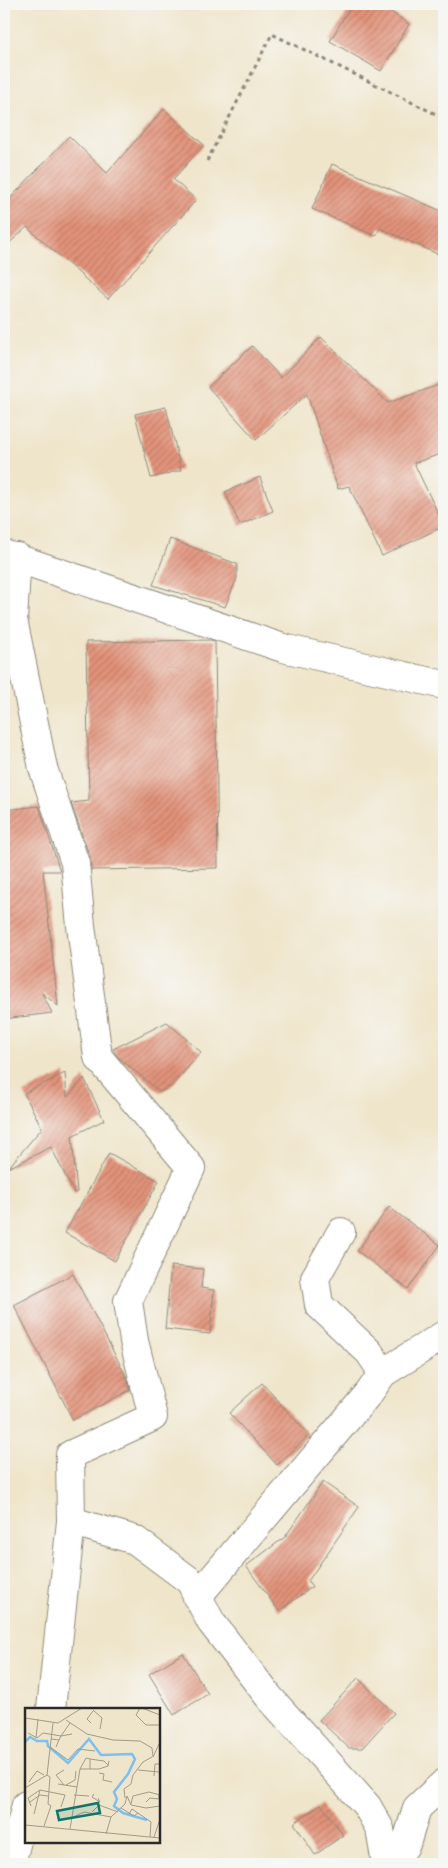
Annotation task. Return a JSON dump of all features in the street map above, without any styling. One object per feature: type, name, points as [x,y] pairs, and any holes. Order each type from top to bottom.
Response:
[{"type":"street","points":[[50,1708],[71,1521],[70,1455],[153,1417],[134,1341],[128,1301],[191,1168],[98,1058],[80,926],[75,863],[43,768],[13,618],[10,556],[283,648],[444,685]]},
{"type":"street","points":[[341,1232],[315,1278],[319,1305],[369,1352],[383,1373]]},
{"type":"street","points":[[197,1597],[369,1393],[383,1373],[444,1335]]},
{"type":"street","points":[[71,1521],[135,1540],[190,1581],[211,1622],[269,1697],[367,1806],[380,1829],[386,1864]]},
{"type":"street","points":[[393,1864],[406,1844],[417,1808],[444,1783]]},
{"type":"street","points":[[11,1864],[25,1809]]},
{"type":"path","points":[[207,161],[272,34],[444,118]]},
{"type":"building","points":[[352,4],[379,4],[409,24],[381,71],[330,41]]},
{"type":"building","points":[[164,109],[204,145],[173,179],[196,200],[108,299],[27,227],[4,248],[4,205],[69,136],[107,173]]},
{"type":"building","points":[[332,164],[444,212],[444,257],[380,228],[376,236],[312,209]]},
{"type":"building","points":[[321,337],[388,403],[444,383],[444,453],[414,463],[444,526],[382,556],[349,486],[338,489],[307,394],[256,440],[208,387],[252,346],[281,378]]},
{"type":"building","points":[[166,407],[181,470],[151,478],[135,414]]},
{"type":"building","points":[[260,477],[273,511],[240,525],[225,492]]},
{"type":"building","points":[[170,539],[237,564],[237,578],[225,607],[153,585]]},
{"type":"building","points":[[215,641],[218,868],[91,870],[90,858],[71,803],[89,801],[86,642]]},
{"type":"building","points":[[39,806],[60,871],[43,871],[58,1006],[42,993],[52,1013],[4,1019],[4,810]]},
{"type":"building","points":[[167,1022],[201,1052],[172,1086],[160,1092],[118,1057],[113,1049]]},
{"type":"building","points":[[65,1073],[67,1097],[84,1078],[104,1120],[72,1136],[77,1192],[74,1193],[51,1147],[8,1168],[42,1128],[24,1093]]},
{"type":"building","points":[[109,1153],[159,1181],[115,1261],[65,1233]]},
{"type":"building","points":[[389,1207],[440,1245],[408,1289],[357,1251]]},
{"type":"building","points":[[171,1266],[203,1269],[201,1288],[214,1290],[210,1334],[165,1329]]},
{"type":"building","points":[[73,1274],[128,1380],[130,1390],[73,1420],[14,1305]]},
{"type":"building","points":[[262,1383],[309,1435],[277,1465],[229,1413]]},
{"type":"building","points":[[323,1482],[359,1507],[308,1581],[312,1587],[279,1611],[246,1566],[285,1537]]},
{"type":"building","points":[[183,1653],[208,1694],[174,1715],[149,1674]]},
{"type":"building","points":[[358,1678],[394,1713],[362,1748],[349,1748],[319,1720]]},
{"type":"building","points":[[321,1804],[343,1835],[315,1855],[294,1823]]}]
